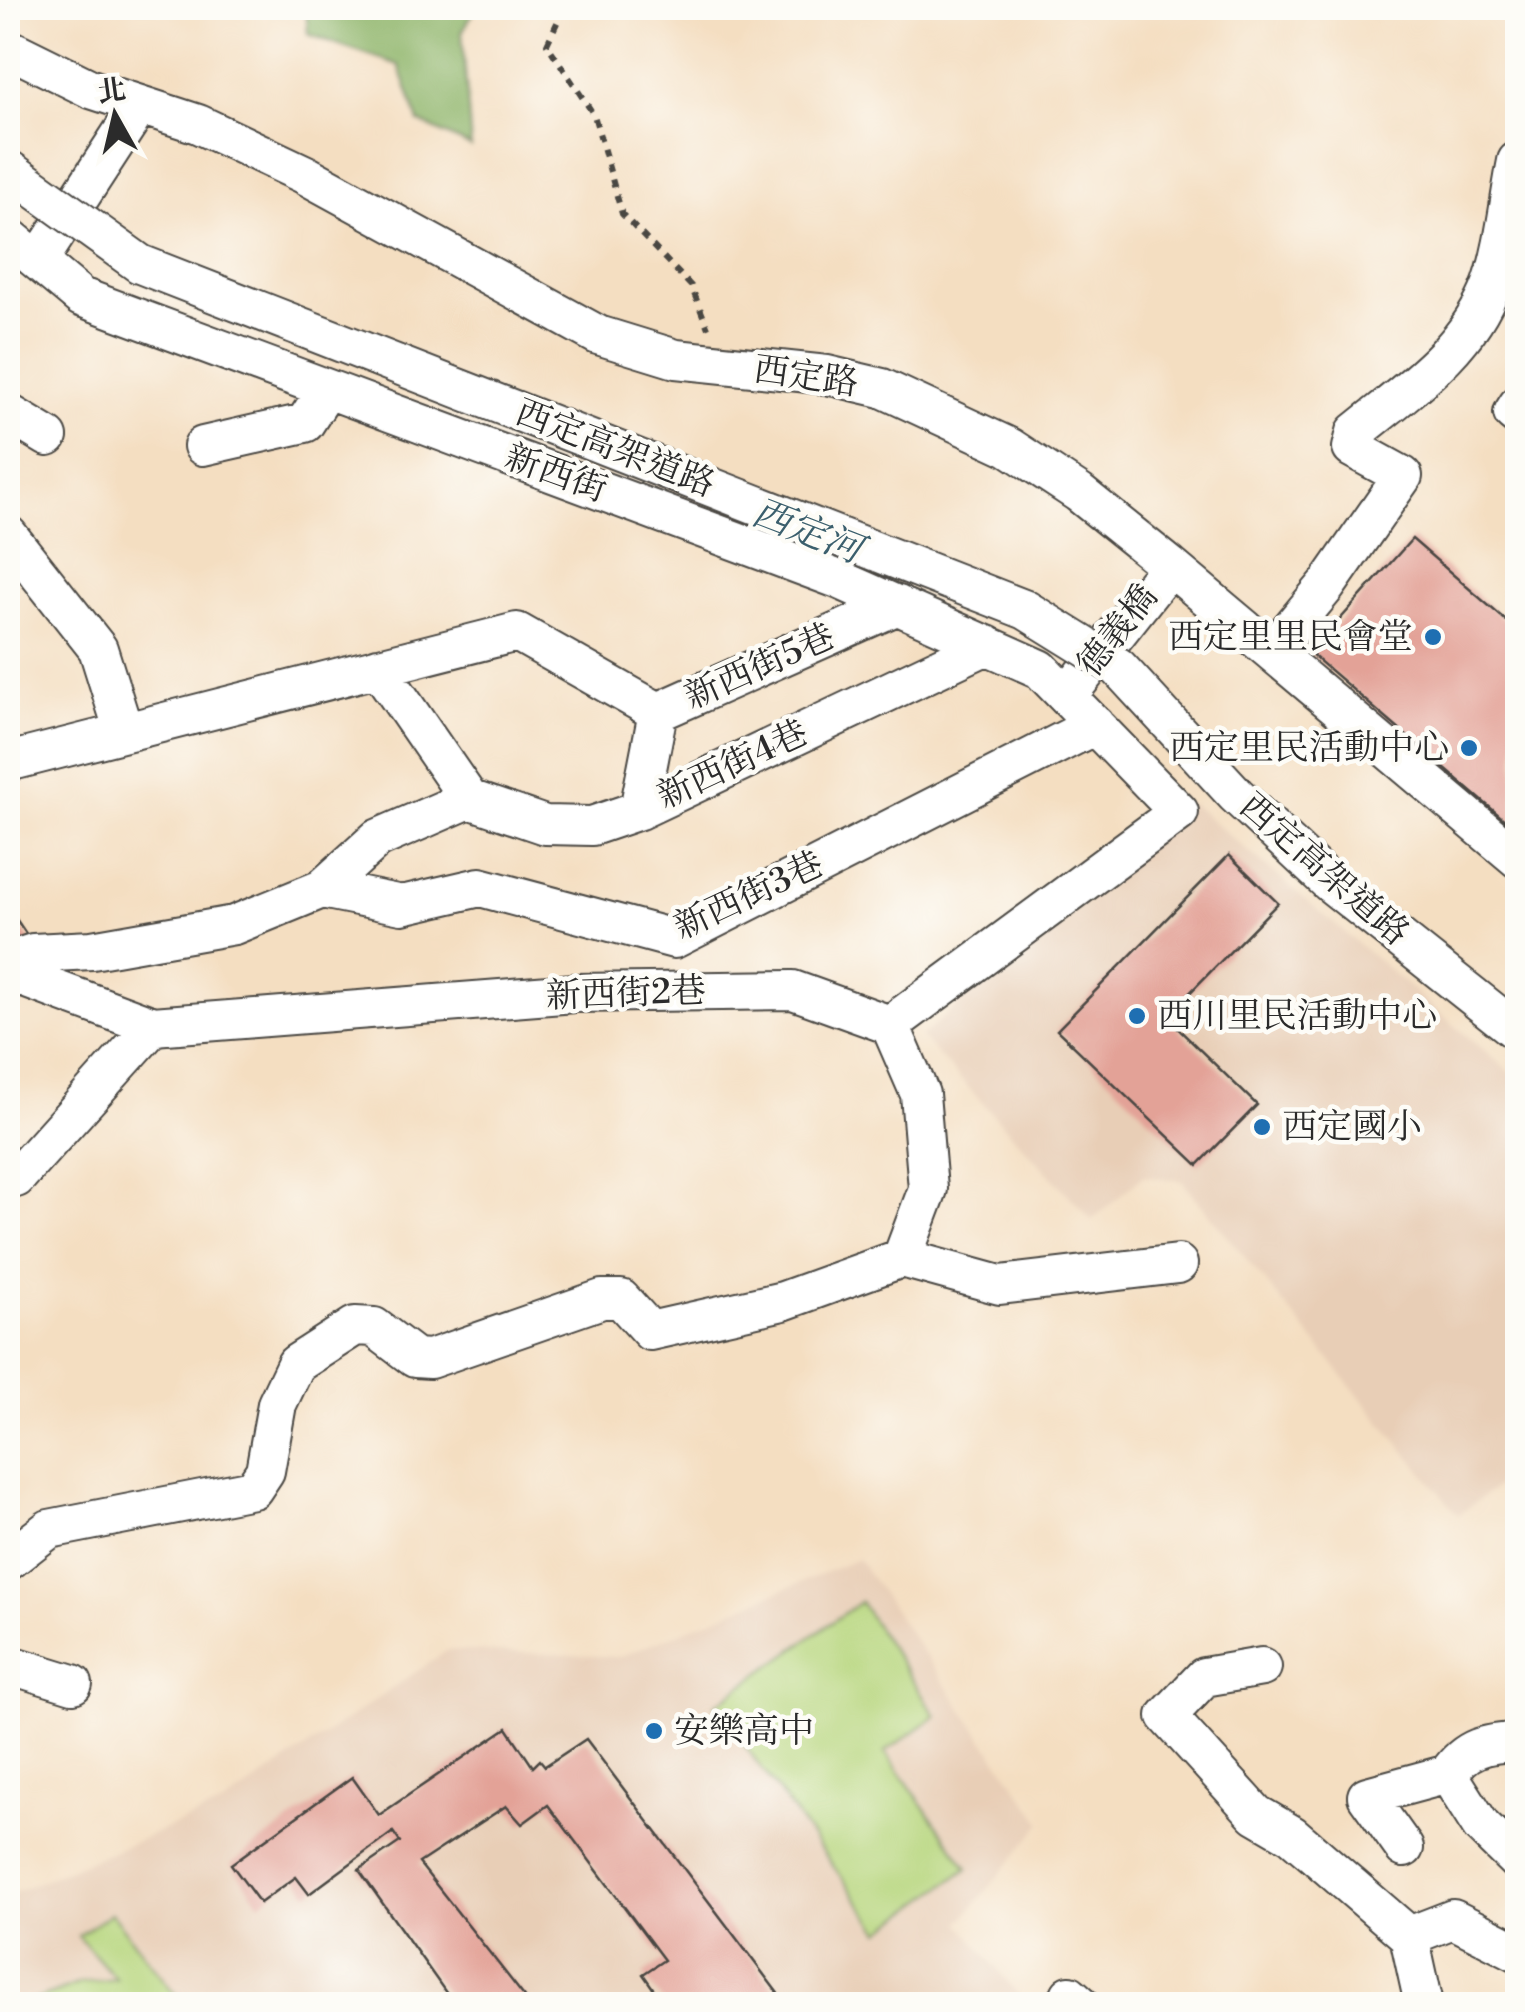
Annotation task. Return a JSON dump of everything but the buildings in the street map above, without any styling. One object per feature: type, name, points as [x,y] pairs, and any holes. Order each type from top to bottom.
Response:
[{"type":"street","name":"西定路","points":[[8,48],[74,81],[198,124],[304,174],[598,336],[662,355],[722,366],[827,374],[882,388],[1008,447],[1080,493],[1273,650],[1518,859]]},
{"type":"street","points":[[39,260],[140,105]]},
{"type":"street","points":[[1273,650],[1328,586],[1404,476],[1352,448],[1356,432],[1437,366],[1464,335],[1492,284],[1517,162]]},
{"type":"street","name":"西定高架道路","points":[[8,168],[140,264],[1026,610],[1118,667],[1236,795],[1329,882],[1518,1032]]},
{"type":"street","name":"新西街","points":[[8,236],[81,297],[898,605],[1040,669],[1179,812],[890,1026]]},
{"type":"street","points":[[202,446],[305,423],[327,388]]},
{"type":"street","points":[[1518,405],[1514,413],[1518,417]]},
{"type":"street","points":[[8,413],[48,438]]},
{"type":"street","points":[[8,535],[98,650],[124,729]]},
{"type":"street","name":"德義橋","points":[[1066,696],[1170,566]]},
{"type":"street","name":"新西街5巷","points":[[639,810],[658,712],[898,605]]},
{"type":"street","points":[[8,762],[124,729],[516,632],[658,712]]},
{"type":"street","name":"新西街4巷","points":[[469,799],[545,825],[592,826],[639,810],[988,645]]},
{"type":"street","points":[[322,889],[377,839],[469,799],[378,667]]},
{"type":"street","name":"新西街3巷","points":[[322,889],[402,905],[480,886],[674,939],[1095,725]]},
{"type":"street","name":"新西街2巷","points":[[322,889],[234,925],[92,950],[33,953],[10,960],[8,969],[152,1026],[575,993],[793,990],[890,1026]]},
{"type":"street","points":[[8,1180],[16,1178],[152,1026]]},
{"type":"street","points":[[890,1026],[920,1094],[928,1189],[902,1258]]},
{"type":"street","points":[[8,1561],[49,1530],[65,1525],[253,1488],[265,1471],[277,1404],[296,1364],[355,1326],[374,1327],[415,1358],[430,1359],[602,1299],[621,1299],[650,1331],[783,1300],[902,1258],[1000,1285],[1178,1264]]},
{"type":"street","points":[[8,1664],[73,1684]]},
{"type":"street","points":[[1262,1667],[1204,1677],[1167,1716],[1256,1814],[1292,1835],[1409,1936],[1424,2004]]},
{"type":"street","points":[[1404,1848],[1366,1796],[1448,1774],[1462,1754],[1490,1743],[1518,1742]]},
{"type":"street","points":[[1448,1774],[1482,1826],[1518,1862]]},
{"type":"street","points":[[1409,1936],[1453,1919],[1518,1952]]},
{"type":"path","points":[[564,8],[547,44],[594,115],[622,214],[692,286],[722,366]]},
{"type":"shaded area","name":"西定國小","points":[[1191,803],[1517,1078],[1517,1472],[1458,1515],[1181,1180],[1143,1176],[1092,1220],[921,1037]]},
{"type":"shaded area","name":"安樂高中","points":[[858,1559],[1042,1823],[960,1923],[1026,2004],[8,2004],[8,1895],[223,1805],[448,1650],[619,1657]]},
{"type":"green space","points":[[306,8],[476,8],[462,32],[471,147],[419,122],[399,65],[308,34]]},
{"type":"green space","points":[[860,1602],[936,1716],[885,1752],[968,1868],[881,1931],[715,1705]]},
{"type":"green space","points":[[111,1913],[183,2004],[25,2004],[80,1983],[116,1979],[78,1936]]},
{"type":"place","name":"西定里里民會堂","points":[[1433,637]]},
{"type":"place","name":"西定里民活動中心","points":[[1469,748]]},
{"type":"place","name":"西川里民活動中心","points":[[1137,1016]]},
{"type":"place","name":"西定國小","points":[[1262,1127]]},
{"type":"place","name":"安樂高中","points":[[654,1731]]},
{"type":"water label","name":"西定河","points":[[807,532]]}]
